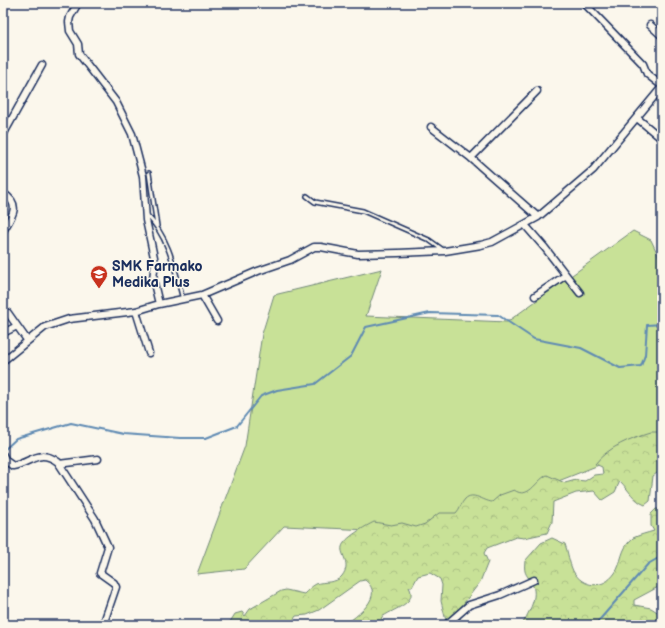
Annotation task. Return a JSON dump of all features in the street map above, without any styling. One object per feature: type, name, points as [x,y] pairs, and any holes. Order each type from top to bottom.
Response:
[{"type":"street","points":[[78,3],[70,16],[70,31],[78,44],[80,57],[116,102],[130,128],[143,176],[146,220],[155,262],[153,279],[159,304]]},
{"type":"street","points":[[3,361],[27,340],[45,327],[69,319],[136,311],[159,304],[202,295],[258,271],[290,260],[314,247],[358,254],[445,251],[481,245],[525,225],[538,217],[593,170],[662,86],[647,74],[643,64],[587,6]]},
{"type":"street","points":[[650,25],[662,36]]},
{"type":"street","points":[[3,135],[42,65]]},
{"type":"street","points":[[471,158],[537,91]]},
{"type":"street","points":[[637,118],[662,139]]},
{"type":"street","points":[[431,127],[471,158],[538,217]]},
{"type":"street","points":[[3,193],[12,200],[14,209],[3,231]]},
{"type":"street","points":[[525,225],[580,293]]},
{"type":"street","points":[[536,296],[566,275]]},
{"type":"street","points":[[202,295],[217,321]]},
{"type":"street","points":[[136,311],[149,353]]},
{"type":"street","points":[[8,313],[27,340]]},
{"type":"street","points":[[3,333],[17,326]]},
{"type":"street","points":[[3,455],[6,461],[13,466],[36,456],[44,456],[53,459],[59,464],[95,519],[108,547],[100,573],[114,583],[116,587],[103,625]]},
{"type":"street","points":[[59,464],[98,459]]},
{"type":"street","points":[[446,625],[469,604],[510,591],[534,580]]},
{"type":"lane","points":[[150,173],[158,227]]},
{"type":"lane","points":[[307,196],[315,202],[363,210],[429,240],[445,251]]},
{"type":"lane","points":[[146,214],[158,227],[165,239],[175,267],[183,300]]},
{"type":"green space","points":[[633,231],[651,240],[659,257],[662,257],[662,440],[508,501],[412,532],[284,526],[244,569],[197,574],[245,446],[262,334],[274,295],[382,269],[366,316],[507,322]]},
{"type":"green space","points":[[651,432],[662,432],[662,474],[657,473],[653,476],[650,501],[645,505],[641,503],[634,498],[620,481],[615,492],[602,500],[594,491],[576,493],[553,502],[552,522],[547,533],[524,538],[516,537],[487,548],[484,553],[488,562],[480,582],[461,607],[460,625],[447,625],[441,601],[442,585],[440,579],[430,573],[418,576],[412,587],[409,587],[411,593],[407,602],[381,618],[386,625],[344,625],[362,611],[371,599],[371,586],[365,580],[360,581],[319,610],[307,615],[296,616],[290,625],[228,625],[235,614],[242,612],[245,616],[250,609],[281,591],[286,590],[304,594],[316,584],[339,579],[346,567],[342,547],[347,540],[374,522],[391,525],[402,523],[416,527],[425,524],[439,513],[456,513],[468,497],[475,496],[492,502],[500,495],[514,490],[524,493],[547,475],[565,483],[576,480],[585,481],[594,475],[603,474],[602,467],[595,464],[606,453],[628,440]]},
{"type":"green space","points":[[656,509],[662,509],[662,585],[634,600],[634,605],[651,608],[662,615],[662,625],[522,625],[531,607],[534,596],[533,586],[525,572],[525,561],[541,543],[552,538],[565,544],[573,571],[577,577],[588,584],[599,584],[605,582],[615,573],[623,551],[633,538],[654,531],[651,526],[651,514]]},
{"type":"waterway","points":[[3,451],[16,439],[71,423],[123,434],[180,438],[206,438],[237,426],[261,396],[277,390],[315,384],[351,356],[366,327],[430,313],[498,315],[534,339],[581,348],[620,368],[641,366],[645,355],[647,325],[662,324]]},
{"type":"waterway","points":[[595,625],[648,564],[662,556]]},
{"type":"place","name":"SMK Farmako Medika Plus","points":[[99,289]]}]
